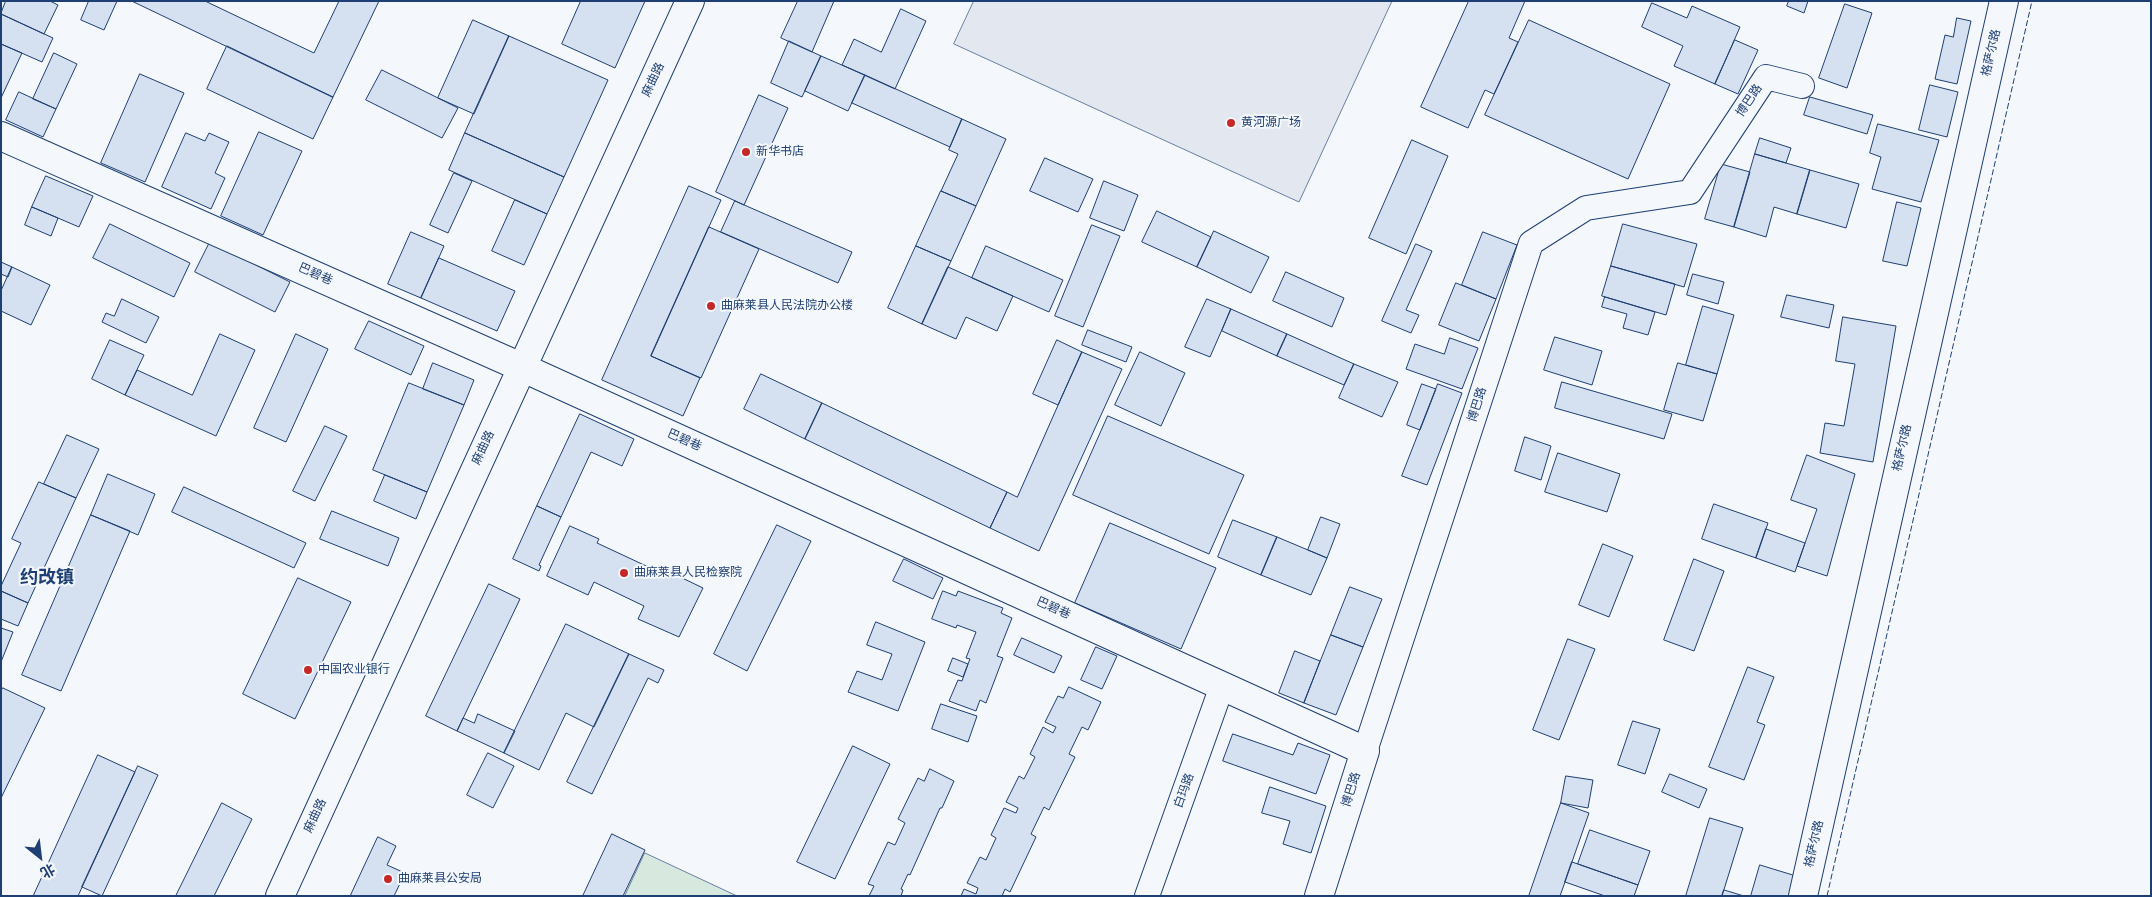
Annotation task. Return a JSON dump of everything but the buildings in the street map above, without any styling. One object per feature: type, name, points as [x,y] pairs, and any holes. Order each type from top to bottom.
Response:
[{"type":"street","name":"麻曲路","points":[[280,896],[690,1]]},
{"type":"street","name":"格萨尔路","points":[[1803,896],[2004,1]]},
{"type":"street","name":"博巴路","points":[[1319,896],[1532,243],[1586,208],[1690,192],[1766,77],[1802,86]]},
{"type":"street","name":"巴碧巷","points":[[1,136],[521,367],[1365,751]]},
{"type":"street","name":"白玛路","points":[[1147,896],[1222,686]]},
{"type":"shaded area","name":"黄河源广场","points":[[974,1],[1392,1],[1299,202],[954,44]]},
{"type":"shaded area","points":[[645,853],[737,896],[625,896]]},
{"type":"fence","points":[[1827,896],[2032,1]]},
{"type":"place","name":"黄河源广场","points":[[1231,123]]},
{"type":"place","name":"新华书店","points":[[746,152]]},
{"type":"place","name":"曲麻莱县人民法院办公楼","points":[[711,306]]},
{"type":"place","name":"曲麻莱县人民检察院","points":[[624,573]]},
{"type":"place","name":"中国农业银行","points":[[308,670]]},
{"type":"place","name":"曲麻莱县公安局","points":[[388,879]]},
{"type":"district","name":"约改镇","points":[[47,579]]}]
